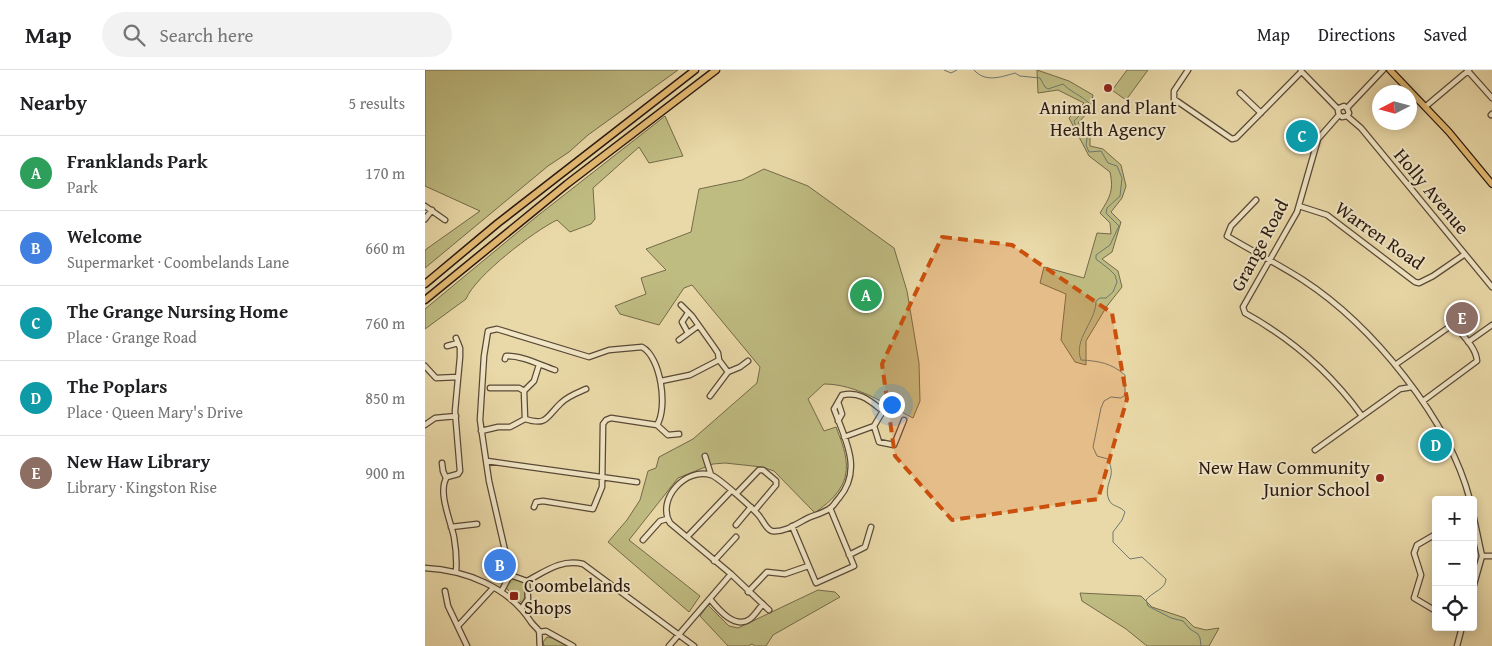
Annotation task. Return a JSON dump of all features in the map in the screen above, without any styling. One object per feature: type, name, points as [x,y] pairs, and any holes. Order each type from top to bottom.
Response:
[{"type":"highway","points":[[425,284],[498,223],[695,70]]},
{"type":"highway","points":[[425,300],[528,214],[716,70]]},
{"type":"main road","points":[[1390,70],[1491,180]]},
{"type":"street","points":[[1188,70],[1174,92],[1174,99],[1232,139],[1236,138],[1301,71],[1343,117],[1347,116],[1349,111],[1347,108]]},
{"type":"street","points":[[1347,108],[1383,70]]},
{"type":"street","points":[[1425,107],[1469,71],[1492,98]]},
{"type":"street","points":[[1240,93],[1261,113]]},
{"type":"street","points":[[1338,112],[1342,106],[1347,108]]},
{"type":"street","name":"Grange Road","points":[[1338,112],[1318,139],[1299,206],[1244,304],[1243,310],[1308,355],[1341,389],[1362,416]]},
{"type":"street","name":"Holly Avenue","points":[[1347,116],[1361,128],[1492,287]]},
{"type":"street","points":[[1256,200],[1231,226],[1227,236],[1303,280],[1338,306],[1372,339],[1423,401],[1458,466],[1469,496]]},
{"type":"street","points":[[425,206],[445,220]]},
{"type":"street","name":"Warren Road","points":[[1299,206],[1327,215],[1415,282],[1424,282],[1465,254]]},
{"type":"street","points":[[425,219],[432,210]]},
{"type":"street","points":[[681,305],[718,353],[719,360],[728,372]]},
{"type":"street","points":[[688,313],[681,322],[689,333]]},
{"type":"street","points":[[1395,365],[1452,325],[1468,342],[1475,353],[1477,361],[1423,401]]},
{"type":"street","points":[[1468,342],[1492,325]]},
{"type":"street","points":[[679,340],[699,326]]},
{"type":"street","points":[[501,592],[510,575],[509,564],[489,481],[480,416],[487,331],[497,329],[589,357],[609,350],[642,346],[653,359],[661,381],[661,410],[657,426]]},
{"type":"street","points":[[446,478],[458,474],[460,471],[456,416],[460,357],[457,340],[447,346]]},
{"type":"street","points":[[505,358],[508,355],[517,357],[555,370]]},
{"type":"street","points":[[661,381],[690,375],[719,360]]},
{"type":"street","points":[[710,396],[728,372],[748,361]]},
{"type":"street","points":[[525,419],[524,391],[534,381],[539,365]]},
{"type":"street","points":[[425,366],[437,378],[459,377]]},
{"type":"street","points":[[1400,389],[1404,376]]},
{"type":"street","points":[[490,388],[519,388],[524,391]]},
{"type":"street","points":[[1315,450],[1400,389],[1412,388]]},
{"type":"street","points":[[481,431],[498,427],[510,427],[525,419],[543,422],[548,419],[561,403],[572,395],[586,389]]},
{"type":"street","points":[[769,610],[731,574],[669,523],[667,519],[667,499],[683,479],[700,474],[711,475],[753,508],[772,531],[792,526],[830,508],[846,490],[851,475],[851,458],[834,409],[842,396],[851,393],[867,398],[883,411],[874,426],[844,437]]},
{"type":"street","points":[[425,425],[435,418],[456,416]]},
{"type":"street","points":[[534,508],[536,502],[543,501],[593,508],[601,487],[603,424],[606,420],[611,418],[657,426],[668,434],[679,434]]},
{"type":"street","points":[[874,426],[879,442],[894,445],[904,420]]},
{"type":"street","points":[[705,456],[711,475]]},
{"type":"street","points":[[487,461],[637,482]]},
{"type":"street","points":[[442,463],[446,478],[444,487],[447,516],[454,538],[457,558],[456,572]]},
{"type":"street","points":[[736,494],[760,469],[776,481],[777,485],[736,525]]},
{"type":"street","points":[[687,537],[731,491]]},
{"type":"street","points":[[792,526],[807,566],[816,583],[854,566],[830,508]]},
{"type":"street","points":[[643,540],[659,521],[667,519]]},
{"type":"street","points":[[451,527],[477,524]]},
{"type":"street","points":[[849,555],[865,547],[871,527]]},
{"type":"street","points":[[1474,586],[1482,556],[1477,533]]},
{"type":"street","points":[[714,561],[736,536]]},
{"type":"street","points":[[1432,536],[1417,545],[1414,553],[1421,575],[1414,598],[1432,609]]},
{"type":"street","points":[[1482,556],[1492,556]]},
{"type":"street","points":[[510,575],[527,581],[558,564],[565,562],[583,564],[695,646]]},
{"type":"street","points":[[748,592],[767,572],[785,574],[807,566]]},
{"type":"street","points":[[425,568],[456,572],[474,578],[509,597],[523,611],[539,632],[540,646]]},
{"type":"street","points":[[669,646],[731,574]]},
{"type":"street","points":[[523,611],[528,599],[527,581]]},
{"type":"street","points":[[458,626],[493,588]]},
{"type":"street","points":[[445,591],[448,606],[467,646]]},
{"type":"street","points":[[710,599],[728,618],[736,622],[750,619],[763,604]]},
{"type":"street","points":[[539,632],[546,631],[573,646]]},
{"type":"street","points":[[1457,646],[1461,631]]},
{"type":"highlighted area","points":[[942,237],[1012,245],[1112,313],[1127,399],[1098,499],[952,520],[895,456],[882,364]]},
{"type":"shaded area","points":[[425,70],[678,70],[548,166],[425,268],[425,250],[480,211],[425,186]]},
{"type":"shaded area","points":[[1037,70],[1069,81],[1093,95],[1090,110],[1078,123],[1086,126],[1090,135],[1090,146],[1103,149],[1121,165],[1126,186],[1122,198],[1111,212],[1121,222],[1112,252],[1102,259],[1118,271],[1122,287],[1107,306],[1086,341],[1086,365],[1075,362],[1061,340],[1066,294],[1040,283],[1044,267],[1084,278],[1097,233],[1111,234],[1110,223],[1100,213],[1110,194],[1112,184],[1110,172],[1089,156],[1069,118],[1084,103],[1058,90],[1038,93]]},
{"type":"shaded area","points":[[1127,70],[1148,70],[1126,100],[1109,88],[1113,89]]},
{"type":"shaded area","points":[[665,116],[683,156],[649,163],[639,147],[593,188],[595,219],[591,224],[570,232],[557,220],[534,234],[506,255],[481,278],[466,299],[425,329],[425,309],[536,217]]},
{"type":"shaded area","points":[[764,169],[808,186],[894,248],[907,291],[919,363],[920,401],[913,418],[859,391],[836,385],[824,384],[808,399],[824,431],[836,427],[846,461],[845,478],[842,486],[832,499],[815,513],[774,471],[762,467],[725,463],[713,464],[678,478],[629,540],[700,596],[689,612],[608,542],[627,520],[640,500],[648,471],[656,468],[659,457],[693,439],[757,383],[760,367],[692,285],[684,288],[659,325],[620,314],[615,306],[646,294],[641,278],[666,270],[646,249],[691,232],[699,189],[742,180]]},
{"type":"shaded area","points":[[512,578],[525,582],[525,597],[522,603],[507,589],[506,586]]},
{"type":"shaded area","points":[[818,590],[835,592],[840,597],[773,635],[766,646],[755,646],[752,644],[748,646],[728,646],[700,616],[708,605],[729,626],[738,628]]},
{"type":"shaded area","points":[[1080,593],[1141,596],[1152,607],[1185,618],[1194,627],[1206,630],[1219,628],[1209,646],[1147,646],[1126,629],[1082,601]]},
{"type":"shaded area","points":[[547,637],[567,646],[544,646],[543,642]]},
{"type":"waterway","points":[[944,70],[951,73],[957,70]]},
{"type":"waterway","points":[[974,70],[983,77],[988,78],[1015,73],[1020,76],[1040,78],[1048,89],[1063,84],[1083,98],[1089,103],[1089,106],[1074,121],[1075,124],[1078,128],[1088,132],[1086,145],[1089,152],[1101,151],[1108,163],[1117,166],[1122,178],[1120,196],[1107,208],[1106,213],[1119,226],[1110,245],[1096,255],[1096,259],[1115,275],[1117,282],[1113,292],[1106,298],[1100,298],[1096,301],[1093,316],[1082,338],[1079,352],[1081,360],[1105,363],[1125,375],[1125,395],[1121,398],[1111,397],[1104,401],[1093,447],[1097,456],[1108,459],[1110,465],[1111,473],[1107,491],[1109,500],[1125,512],[1122,520],[1113,532],[1113,542],[1130,559],[1142,557],[1166,579],[1164,585],[1146,600],[1148,606],[1171,618],[1183,621],[1198,634],[1201,646]]},
{"type":"place","name":"Animal and Plant Health Agency","points":[[1108,88]]},
{"type":"place","name":"The Grange Nursing Home","points":[[1302,136]]},
{"type":"place","name":"Franklands Park","points":[[866,295]]},
{"type":"place","name":"New Haw Library","points":[[1462,318]]},
{"type":"place","name":"The Poplars","points":[[1436,445]]},
{"type":"place","name":"New Haw Community Junior School","points":[[1380,478]]},
{"type":"place","name":"Welcome","points":[[500,565]]},
{"type":"place","name":"Coombelands Shops","points":[[514,596]]}]
